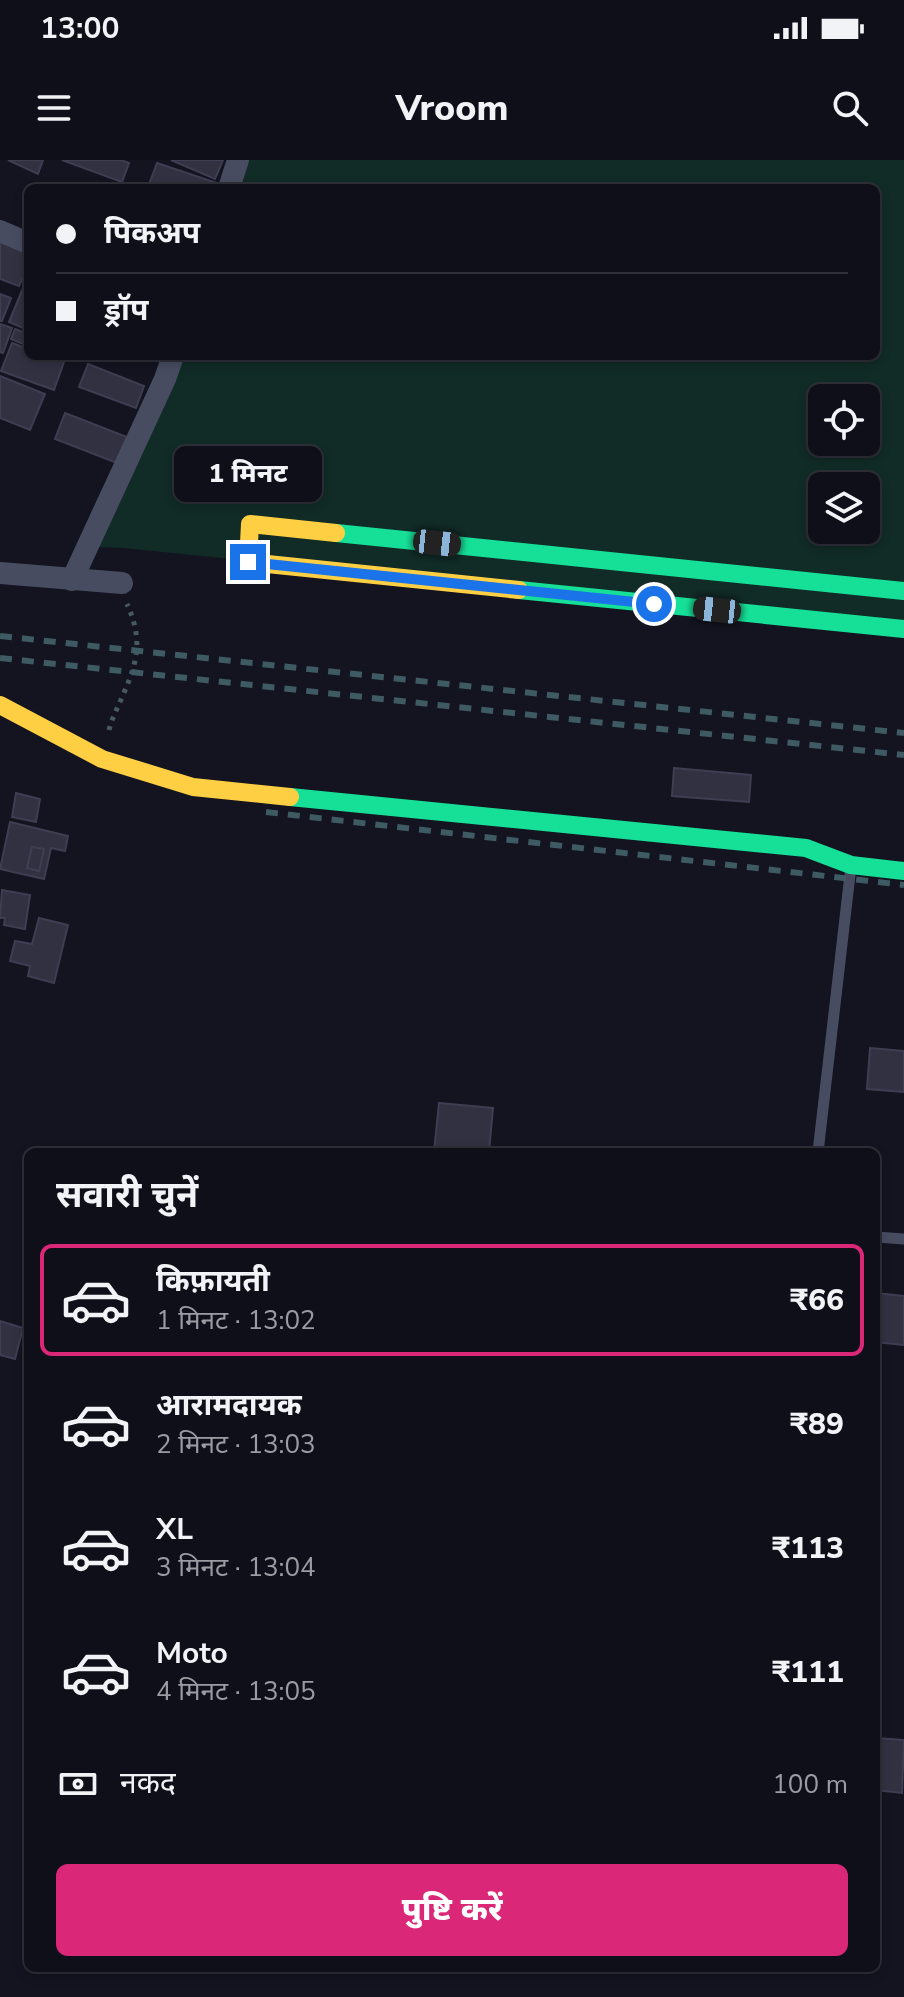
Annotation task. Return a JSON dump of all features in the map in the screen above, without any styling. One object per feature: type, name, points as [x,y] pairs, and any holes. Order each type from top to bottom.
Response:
[{"type":"street","points":[[230,184],[238,160]]},
{"type":"street","points":[[0,231],[24,241]]},
{"type":"street","points":[[72,580],[172,360]]},
{"type":"street","points":[[904,591],[250,524],[248,562],[904,629]]},
{"type":"street","points":[[0,573],[122,583]]},
{"type":"street","points":[[0,705],[102,759],[193,787],[806,848],[851,865],[904,871]]},
{"type":"lane","points":[[818,1148],[851,865]]},
{"type":"lane","points":[[880,1237],[904,1239]]},
{"type":"path","points":[[102,759],[110,723],[124,694],[138,650],[137,632],[122,583]]},
{"type":"green space","points":[[229,160],[904,160],[904,628],[95,547],[160,360],[880,360],[880,184],[220,184]]},
{"type":"building","points":[[8,160],[43,160],[38,174]]},
{"type":"building","points":[[62,160],[121,160],[129,163],[122,182]]},
{"type":"building","points":[[171,160],[223,160],[215,179]]},
{"type":"building","points":[[157,163],[217,183],[217,184],[149,184]]},
{"type":"building","points":[[0,239],[24,248],[24,274],[19,286],[0,279]]},
{"type":"building","points":[[24,286],[24,328],[9,322]]},
{"type":"building","points":[[0,294],[11,298],[2,321],[0,321]]},
{"type":"building","points":[[0,324],[12,328],[3,353],[0,352]]},
{"type":"building","points":[[15,329],[24,332],[24,344],[11,339]]},
{"type":"building","points":[[12,343],[24,348],[24,360],[64,362],[54,390],[1,371]]},
{"type":"building","points":[[88,364],[144,386],[136,408],[79,387]]},
{"type":"building","points":[[0,376],[45,394],[30,430],[0,418]]},
{"type":"building","points":[[65,413],[127,437],[117,463],[55,439]]},
{"type":"building","points":[[674,768],[751,775],[749,802],[672,796]]},
{"type":"building","points":[[16,793],[40,799],[36,822],[12,817]]},
{"type":"building","points":[[10,822],[68,836],[65,851],[51,848],[44,879],[0,869]],"holes":[[[32,847],[44,849],[39,871],[27,868]]]},
{"type":"building","points":[[32,847],[44,849],[39,871],[27,868]]},
{"type":"building","points":[[2,890],[30,895],[25,929],[4,925],[5,918],[0,918]]},
{"type":"building","points":[[39,918],[68,925],[54,983],[28,976],[30,966],[10,961],[15,941],[32,944]]},
{"type":"building","points":[[870,1048],[904,1051],[904,1092],[867,1089]]},
{"type":"building","points":[[439,1103],[493,1108],[489,1148],[434,1148]]},
{"type":"building","points":[[880,1293],[904,1296],[904,1345],[880,1342]]},
{"type":"building","points":[[0,1321],[23,1328],[15,1359],[0,1355]]},
{"type":"building","points":[[880,1738],[904,1740],[902,1793],[880,1790]]},
{"type":"railway","points":[[0,636],[904,733]]},
{"type":"railway","points":[[0,658],[904,755]]},
{"type":"railway","points":[[266,812],[904,885]]},
{"type":"traffic: fast","points":[[336,533],[904,591]]},
{"type":"traffic: fast","points":[[519,590],[904,629]]},
{"type":"traffic: fast","points":[[290,797],[806,848],[851,865],[904,871]]},
{"type":"traffic: slow","points":[[336,533],[250,524],[248,562],[519,590]]},
{"type":"traffic: slow","points":[[0,705],[102,759],[193,787],[290,797]]},
{"type":"route","points":[[248,562],[654,604]]}]
